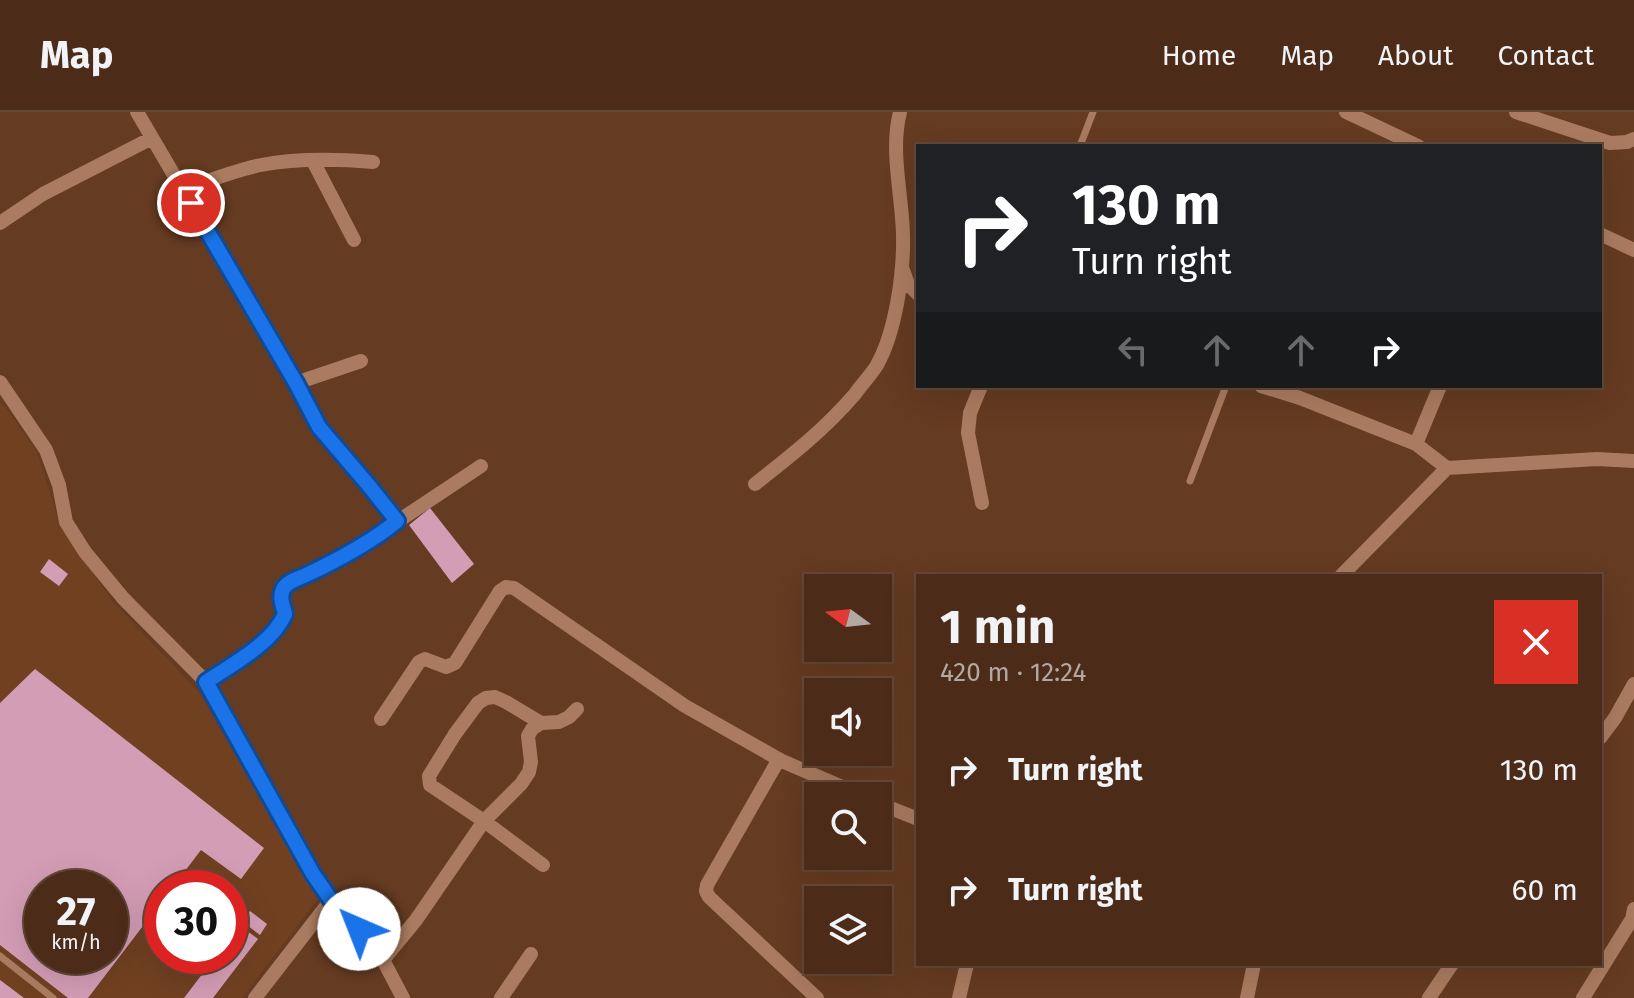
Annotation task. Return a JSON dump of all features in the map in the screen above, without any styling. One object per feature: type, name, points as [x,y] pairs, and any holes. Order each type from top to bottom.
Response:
[{"type":"street","points":[[137,112],[319,427],[397,521]]},
{"type":"street","points":[[755,484],[826,426],[869,377],[887,339],[903,270],[897,141],[900,112]]},
{"type":"street","points":[[1346,112],[1414,144]]},
{"type":"street","points":[[1516,112],[1610,143],[1634,139]]},
{"type":"street","points":[[0,223],[43,194],[152,138]]},
{"type":"street","points":[[184,189],[259,166],[295,161],[373,162]]},
{"type":"street","points":[[313,161],[354,240]]},
{"type":"street","points":[[1602,235],[1634,250]]},
{"type":"street","points":[[903,270],[908,284],[916,292]]},
{"type":"street","points":[[296,383],[361,361]]},
{"type":"street","points":[[0,382],[46,450],[59,485],[66,522],[85,552],[123,598],[206,682],[313,874],[331,900],[383,960],[403,998]]},
{"type":"street","points":[[980,388],[970,413],[968,433],[982,503]]},
{"type":"street","points":[[1268,388],[1416,444],[1447,468]]},
{"type":"street","points":[[1416,444],[1439,388]]},
{"type":"street","points":[[1343,574],[1447,468],[1597,459],[1634,461]]},
{"type":"street","points":[[206,682],[266,639],[282,620],[285,614],[282,592],[289,582],[350,553],[481,466]]},
{"type":"street","points":[[381,719],[419,662],[425,659],[446,667],[455,663],[500,591],[506,587],[514,588],[685,706],[779,759],[831,782]]},
{"type":"street","points":[[1602,735],[1634,684]]},
{"type":"street","points":[[541,723],[506,702],[495,697],[486,698],[478,703],[455,734],[429,776],[430,785],[543,865]]},
{"type":"street","points":[[383,960],[416,920],[484,821],[529,772],[528,736],[532,729],[541,723],[559,722],[577,709]]},
{"type":"street","points":[[779,759],[706,891],[817,998]]},
{"type":"street","points":[[892,809],[916,818]]},
{"type":"street","points":[[255,998],[331,900]]},
{"type":"street","points":[[1583,998],[1632,919],[1634,909]]},
{"type":"street","points":[[501,998],[531,954]]},
{"type":"street","points":[[959,998],[967,966]]},
{"type":"street","points":[[1247,998],[1254,966]]},
{"type":"street","points":[[1429,998],[1451,966]]},
{"type":"lane","points":[[1081,144],[1093,112]]},
{"type":"lane","points":[[1190,481],[1225,388]]},
{"type":"lane","points":[[0,956],[53,998]]},
{"type":"shaded area","points":[[0,400],[37,452],[60,525],[112,601],[199,692],[318,899],[242,998],[0,998]]},
{"type":"building","points":[[430,508],[474,564],[452,583],[409,525]]},
{"type":"building","points":[[49,559],[68,574],[59,586],[40,572]]},
{"type":"building","points":[[35,669],[264,848],[248,870],[229,870],[201,850],[186,870],[144,870],[144,925],[128,946],[128,870],[24,870],[24,964],[0,945],[0,703]]},
{"type":"building","points":[[250,911],[267,924],[260,935],[248,926]]},
{"type":"building","points":[[248,932],[258,939],[248,952]]},
{"type":"building","points":[[37,974],[106,974],[88,998],[68,998]]},
{"type":"building","points":[[202,974],[231,974],[213,998],[184,998]]},
{"type":"building","points":[[0,980],[24,998],[0,998]]},
{"type":"route","points":[[191,203],[319,427],[397,521],[350,553],[289,582],[282,592],[285,614],[282,620],[266,639],[206,682],[313,874],[331,900],[359,929]]}]
